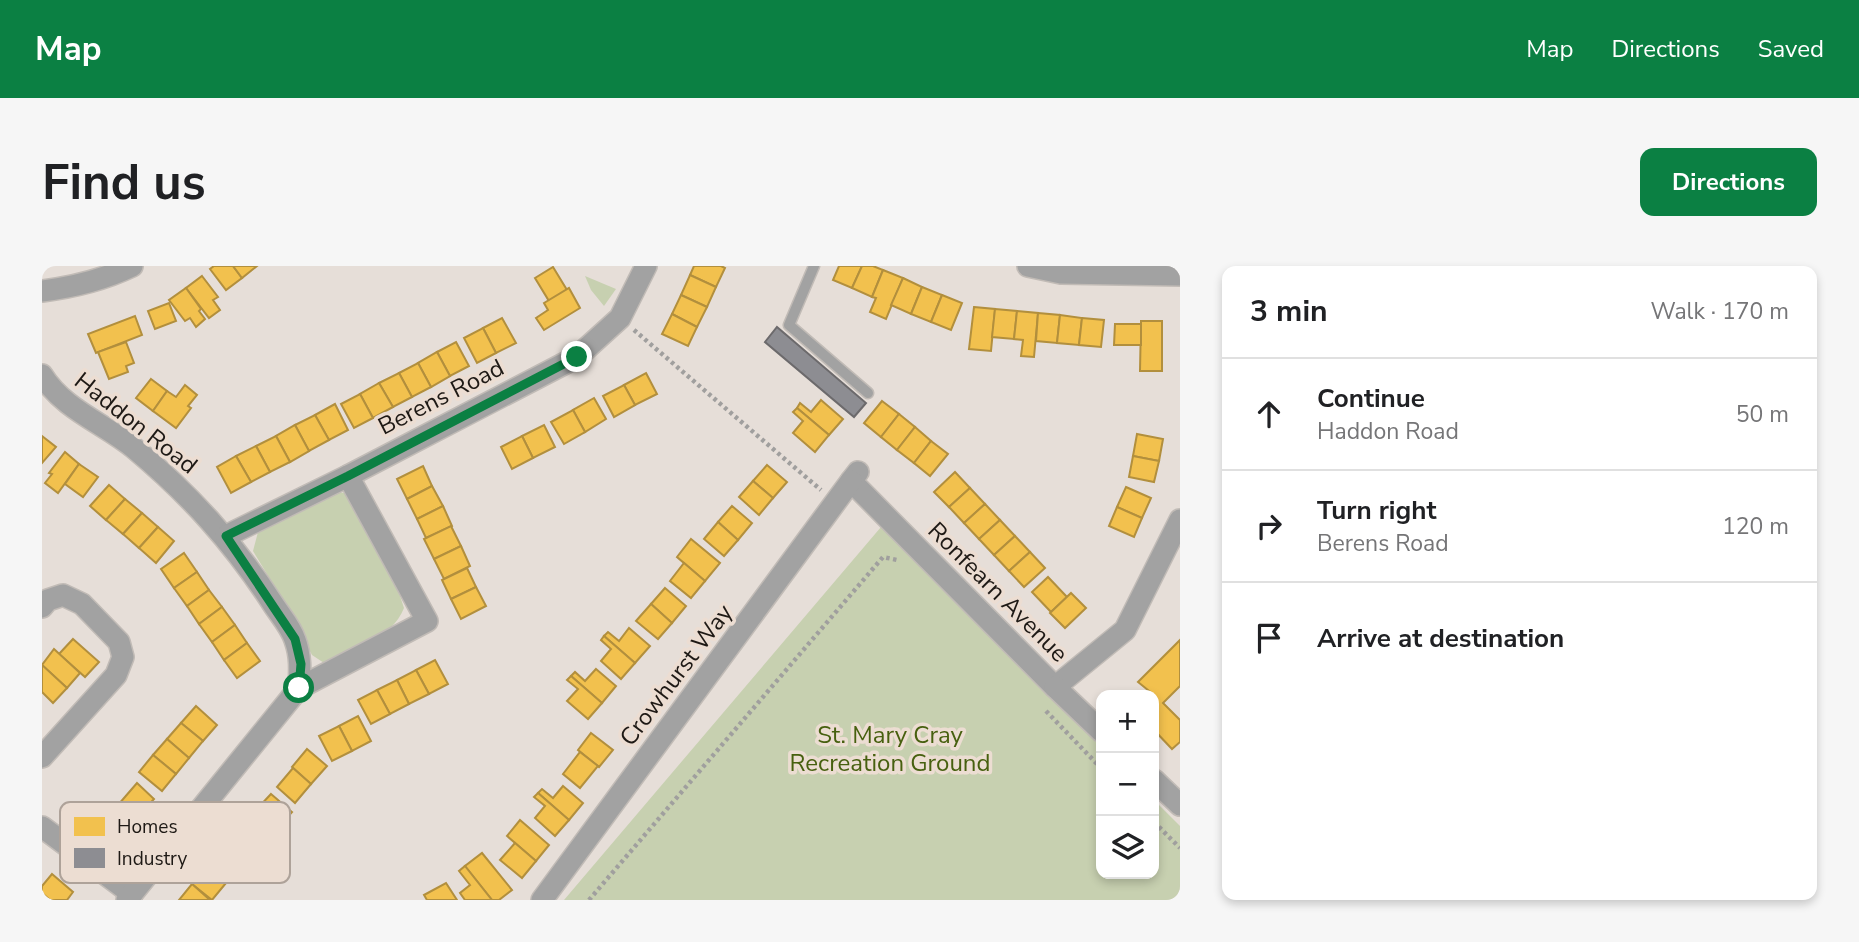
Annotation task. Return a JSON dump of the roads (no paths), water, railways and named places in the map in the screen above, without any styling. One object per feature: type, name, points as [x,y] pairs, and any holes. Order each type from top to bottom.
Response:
[{"type":"street","points":[[42,291],[108,278],[132,266]]},
{"type":"street","name":"Berens Road","points":[[226,536],[577,357],[620,318],[646,266]]},
{"type":"street","points":[[1028,266],[1060,273],[1180,275]]},
{"type":"street","name":"Haddon Road","points":[[42,375],[50,388],[75,410],[106,427],[134,448],[184,492],[226,536],[295,639],[301,664],[299,688]]},
{"type":"street","points":[[207,802],[299,688],[427,621],[348,476]]},
{"type":"street","name":"Crowhurst Way","points":[[542,900],[854,476]]},
{"type":"street","name":"Ronfearn Avenue","points":[[854,476],[1055,687],[1125,630],[1179,527]]},
{"type":"street","points":[[42,607],[48,600],[63,595],[82,604],[119,642],[123,657],[116,675],[42,757]]},
{"type":"street","points":[[1055,687],[1096,726]]},
{"type":"street","points":[[1159,785],[1180,805]]},
{"type":"street","points":[[42,827],[60,841]]},
{"type":"street","points":[[112,883],[130,897],[141,883]]},
{"type":"lane","points":[[814,266],[789,325],[868,393]]},
{"type":"park label","name":"St. Mary Cray Recreation Ground","points":[[890,749]]}]
